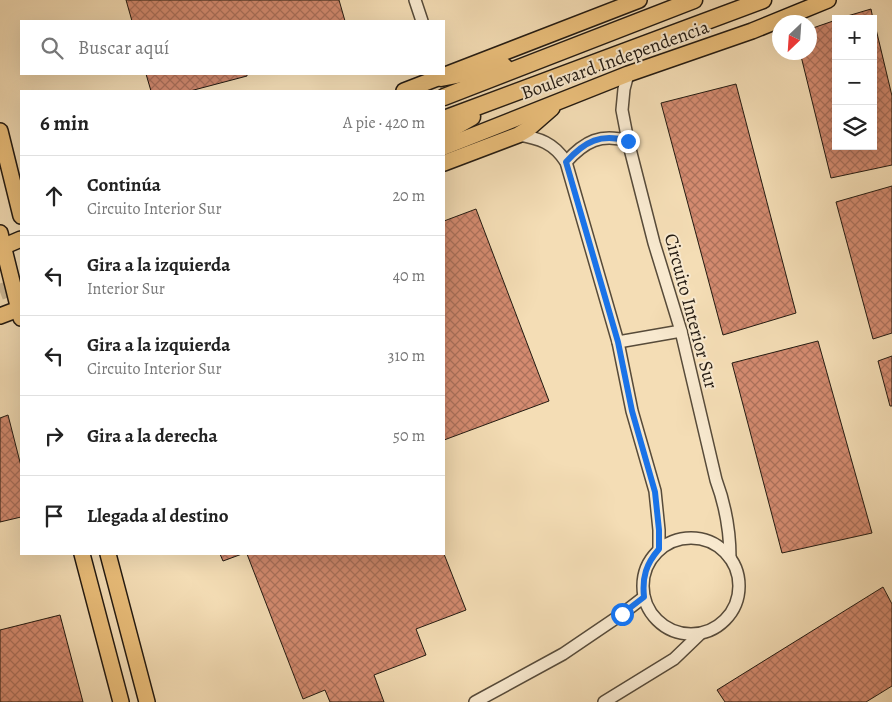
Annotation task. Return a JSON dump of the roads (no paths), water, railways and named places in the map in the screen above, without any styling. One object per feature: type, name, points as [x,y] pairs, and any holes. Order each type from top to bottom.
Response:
[{"type":"highway","points":[[445,97],[694,0]]},
{"type":"highway","points":[[445,119],[764,0]]},
{"type":"highway","points":[[742,9],[777,0]]},
{"type":"highway","points":[[440,76],[545,58]]},
{"type":"highway","points":[[445,132],[479,114],[498,98]]},
{"type":"main road","points":[[445,74],[639,0]]},
{"type":"main road","name":"Boulevard Independencia","points":[[445,146],[628,74],[752,31],[828,0]]},
{"type":"main road","points":[[406,90],[440,76]]},
{"type":"main road","points":[[445,163],[518,135],[528,129],[560,101]]},
{"type":"main road","points":[[0,131],[17,187],[20,209]]},
{"type":"main road","points":[[0,316],[20,312],[1,242],[20,239]]},
{"type":"main road","points":[[82,555],[121,702]]},
{"type":"main road","points":[[108,555],[148,702]]},
{"type":"street","points":[[415,0],[422,20]]},
{"type":"street","name":"Circuito Interior Sur","points":[[628,74],[622,110],[628,141],[654,243],[681,331],[730,532],[730,558]]},
{"type":"street","points":[[518,135],[550,144],[560,152],[566,162],[618,342],[632,411],[655,492],[659,549]]},
{"type":"street","points":[[566,162],[576,150],[590,141],[616,138],[628,141]]},
{"type":"street","points":[[618,342],[681,331]]},
{"type":"street","points":[[604,702],[674,659],[700,634],[718,626],[732,610],[739,589],[738,578],[730,558],[721,548],[710,541],[697,538],[683,538],[670,542],[659,549],[650,559],[642,583],[644,597],[649,609],[657,620],[668,628],[681,633],[700,634]]},
{"type":"street","points":[[475,702],[563,654],[644,597]]},
{"type":"tunnel","points":[[0,269],[20,261]]},
{"type":"tunnel","points":[[0,292],[20,284]]}]
